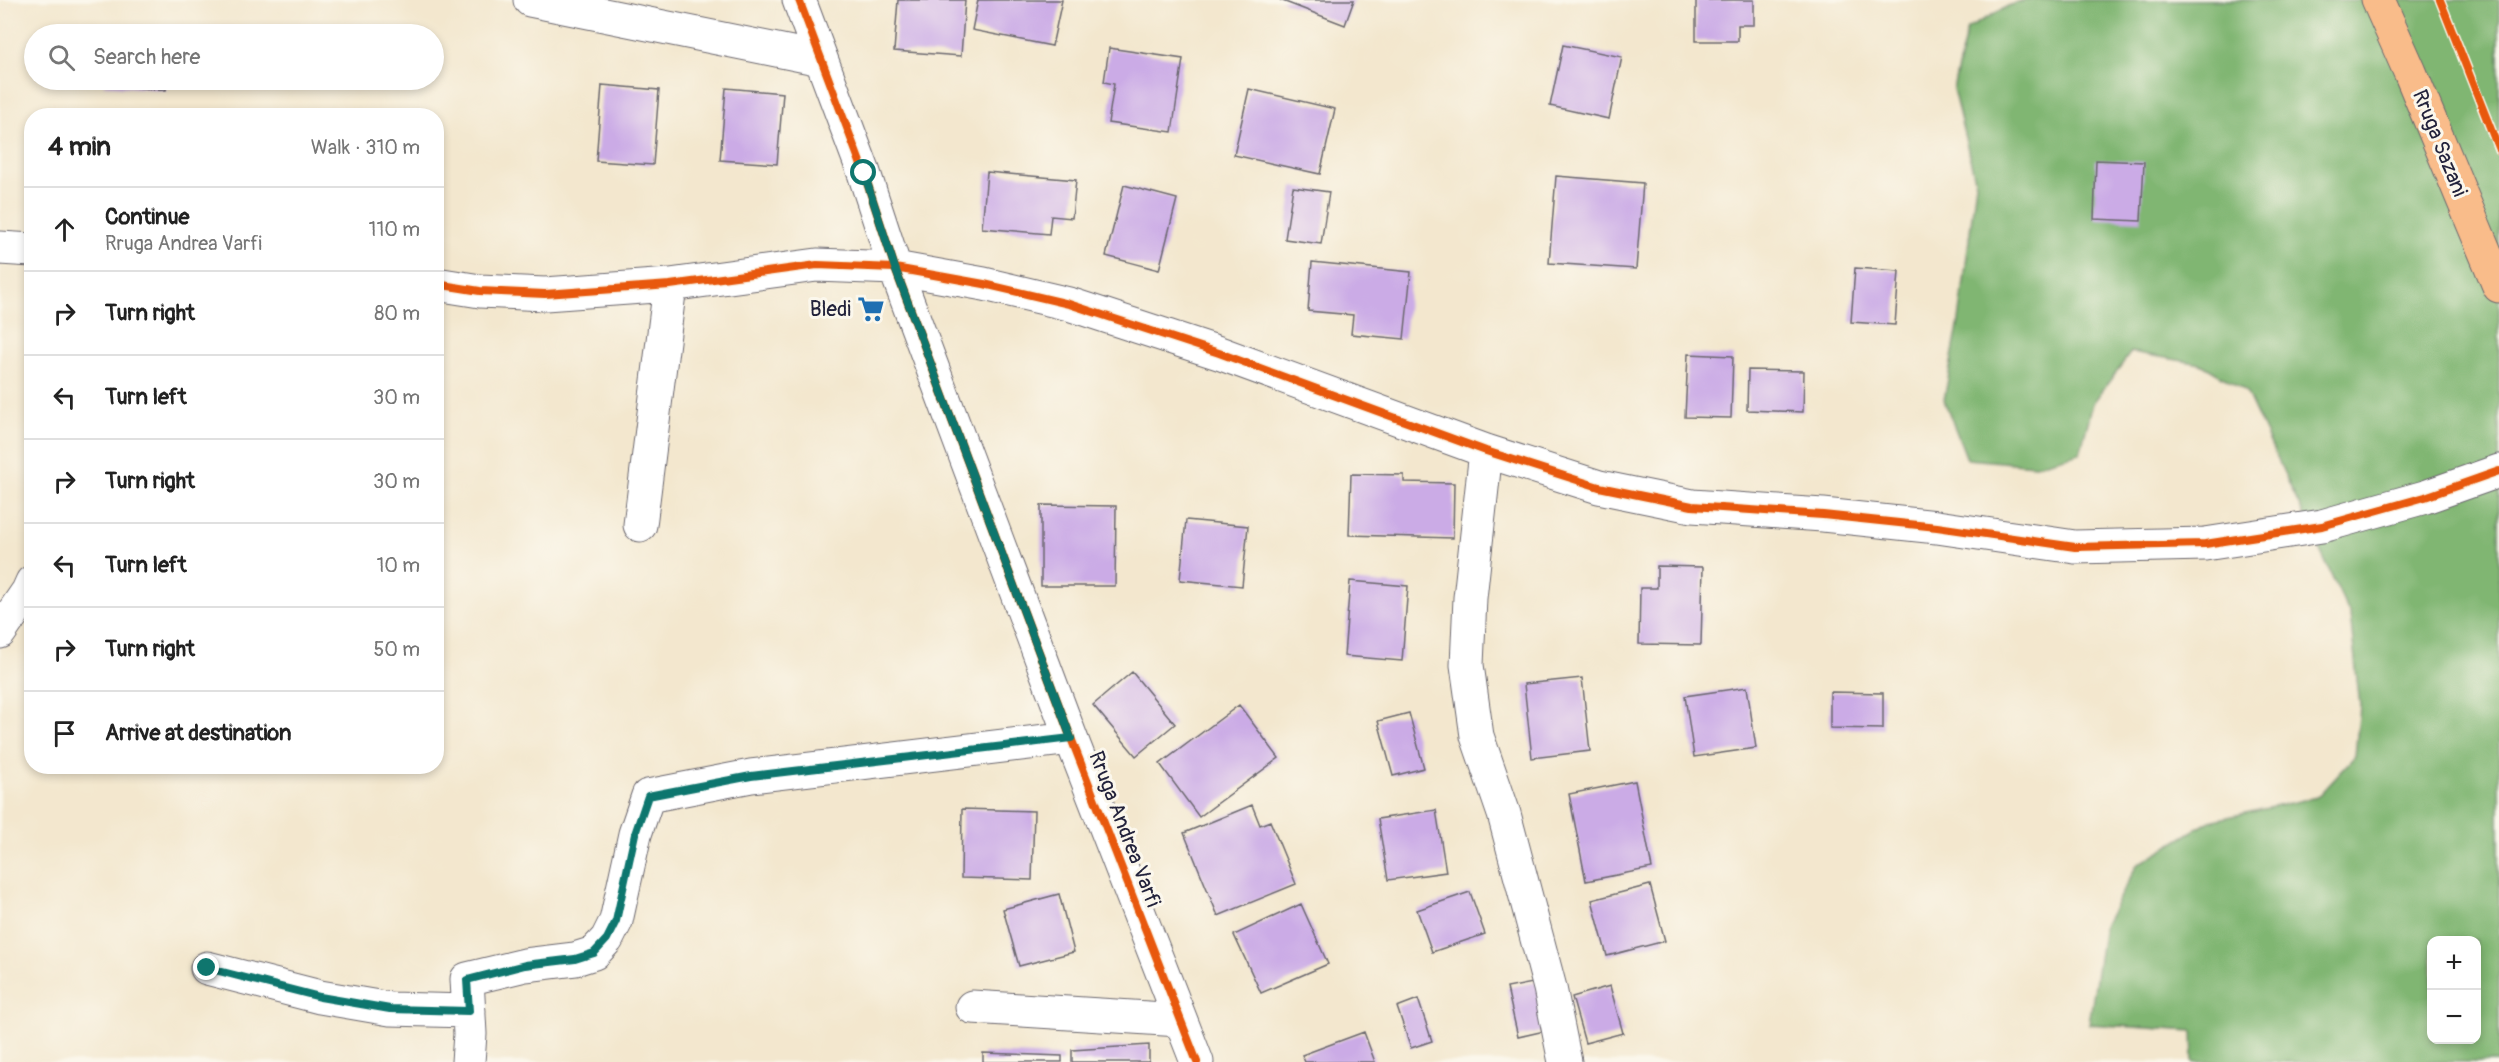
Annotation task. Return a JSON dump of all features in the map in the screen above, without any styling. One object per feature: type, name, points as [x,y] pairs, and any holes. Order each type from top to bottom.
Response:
[{"type":"main road","name":"Rruga Sazani","points":[[2378,0],[2499,286]]},
{"type":"street","points":[[530,0],[821,59]]},
{"type":"street","name":"Rruga Andrea Varfi","points":[[799,0],[864,173],[895,268],[1071,738],[1197,1062]]},
{"type":"street","points":[[0,248],[24,250]]},
{"type":"street","points":[[444,285],[480,291],[545,294],[670,285],[817,265],[895,268],[984,284],[1069,304],[1219,353],[1486,451],[1599,487],[1692,506],[1937,526],[2075,547],[2205,544],[2322,526],[2425,497],[2499,471]]},
{"type":"street","points":[[640,525],[670,285]]},
{"type":"street","points":[[1486,451],[1470,598],[1467,665],[1477,736],[1504,814],[1550,987],[1565,1062]]},
{"type":"street","points":[[0,632],[24,597]]},
{"type":"street","points":[[468,1062],[467,980],[525,965],[575,959],[594,953],[607,939],[616,921],[635,834],[648,796],[751,776],[1071,738]]},
{"type":"street","points":[[207,968],[320,997],[390,1009],[469,1011]]},
{"type":"street","points":[[972,1007],[1180,1020]]},
{"type":"green space","points":[[2026,0],[2499,0],[2499,1062],[2193,1062],[2192,1031],[2089,1024],[2104,926],[2137,865],[2210,821],[2317,797],[2355,756],[2360,706],[2350,615],[2246,391],[2201,364],[2131,352],[2093,403],[2080,453],[2035,465],[1967,459],[1944,400],[1959,321],[1976,183],[1953,89],[1967,29],[2008,6]]},
{"type":"building","points":[[898,0],[965,0],[961,56],[894,51]]},
{"type":"building","points":[[978,0],[1062,0],[1052,46],[972,30]]},
{"type":"building","points":[[1280,0],[1354,0],[1345,25]]},
{"type":"building","points":[[1696,0],[1754,0],[1754,25],[1738,25],[1738,41],[1696,41]]},
{"type":"building","points":[[1563,45],[1622,57],[1609,119],[1550,106]]},
{"type":"building","points":[[1109,48],[1183,59],[1172,132],[1108,123],[1114,84],[1104,82]]},
{"type":"building","points":[[602,85],[659,90],[653,165],[596,161]]},
{"type":"building","points":[[726,88],[783,93],[777,164],[720,160]]},
{"type":"building","points":[[1249,89],[1335,109],[1320,174],[1234,155]]},
{"type":"building","points":[[2096,160],[2144,162],[2141,221],[2094,219]]},
{"type":"building","points":[[987,172],[1076,180],[1072,218],[1051,216],[1049,234],[982,228]]},
{"type":"building","points":[[1556,176],[1643,183],[1636,269],[1549,263]]},
{"type":"building","points":[[1124,185],[1177,199],[1159,270],[1106,256]]},
{"type":"building","points":[[1293,187],[1329,192],[1321,244],[1285,239]]},
{"type":"building","points":[[1312,262],[1411,272],[1404,339],[1351,334],[1353,315],[1308,311]]},
{"type":"building","points":[[1855,268],[1899,271],[1895,325],[1851,322]]},
{"type":"building","points":[[1688,354],[1733,356],[1731,418],[1685,417]]},
{"type":"building","points":[[1748,370],[1804,371],[1803,412],[1747,410]]},
{"type":"building","points":[[1351,474],[1404,475],[1404,482],[1454,483],[1453,538],[1349,535]]},
{"type":"building","points":[[1041,505],[1116,506],[1115,586],[1041,586]]},
{"type":"building","points":[[1186,520],[1248,526],[1242,586],[1180,580]]},
{"type":"building","points":[[1657,566],[1703,567],[1701,645],[1639,644],[1640,588],[1657,588]]},
{"type":"building","points":[[1350,581],[1408,586],[1402,661],[1344,656]]},
{"type":"building","points":[[1132,672],[1175,724],[1136,756],[1093,705]]},
{"type":"building","points":[[1582,678],[1590,751],[1532,758],[1524,684]]},
{"type":"building","points":[[1747,687],[1756,748],[1694,757],[1685,696]]},
{"type":"building","points":[[1830,692],[1883,693],[1883,729],[1830,728]]},
{"type":"building","points":[[1239,705],[1279,758],[1199,817],[1160,764]]},
{"type":"building","points":[[1409,713],[1424,768],[1393,776],[1378,721]]},
{"type":"building","points":[[1635,781],[1652,868],[1586,881],[1569,794]]},
{"type":"building","points":[[1252,805],[1260,825],[1270,821],[1296,884],[1218,916],[1184,833]]},
{"type":"building","points":[[962,809],[1034,811],[1032,880],[961,878]]},
{"type":"building","points":[[1436,810],[1446,872],[1388,880],[1378,819]]},
{"type":"building","points":[[1650,885],[1665,941],[1607,956],[1592,900]]},
{"type":"building","points":[[1470,892],[1485,934],[1432,952],[1417,910]]},
{"type":"building","points":[[1059,894],[1074,952],[1019,966],[1003,909]]},
{"type":"building","points":[[1301,904],[1328,964],[1261,993],[1234,935]]},
{"type":"building","points":[[1538,982],[1549,1030],[1518,1037],[1507,988]]},
{"type":"building","points":[[1610,986],[1623,1033],[1585,1043],[1572,997]]},
{"type":"building","points":[[1418,999],[1432,1041],[1411,1048],[1397,1007]]},
{"type":"building","points":[[1364,1032],[1375,1062],[1305,1062],[1302,1055]]},
{"type":"building","points":[[1149,1045],[1149,1062],[1072,1062],[1072,1050]]},
{"type":"building","points":[[983,1053],[1062,1056],[1062,1062],[983,1062]]},
{"type":"cycle path","points":[[799,0],[864,173],[895,268],[1071,738],[1197,1062]]},
{"type":"cycle path","points":[[2440,0],[2499,150]]},
{"type":"cycle path","points":[[444,285],[480,291],[545,294],[670,285],[817,265],[895,268],[984,284],[1069,304],[1219,353],[1486,451],[1599,487],[1692,506],[1823,515],[1937,527],[2075,547],[2205,544],[2322,526],[2425,497],[2499,471]]},
{"type":"place","name":"Bledi","points":[[871,309]]},
{"type":"route","points":[[207,968],[320,997],[390,1009],[469,1011],[467,980],[525,965],[575,959],[594,953],[607,939],[616,921],[635,834],[648,796],[751,776],[1071,738],[895,268],[864,173]]}]
